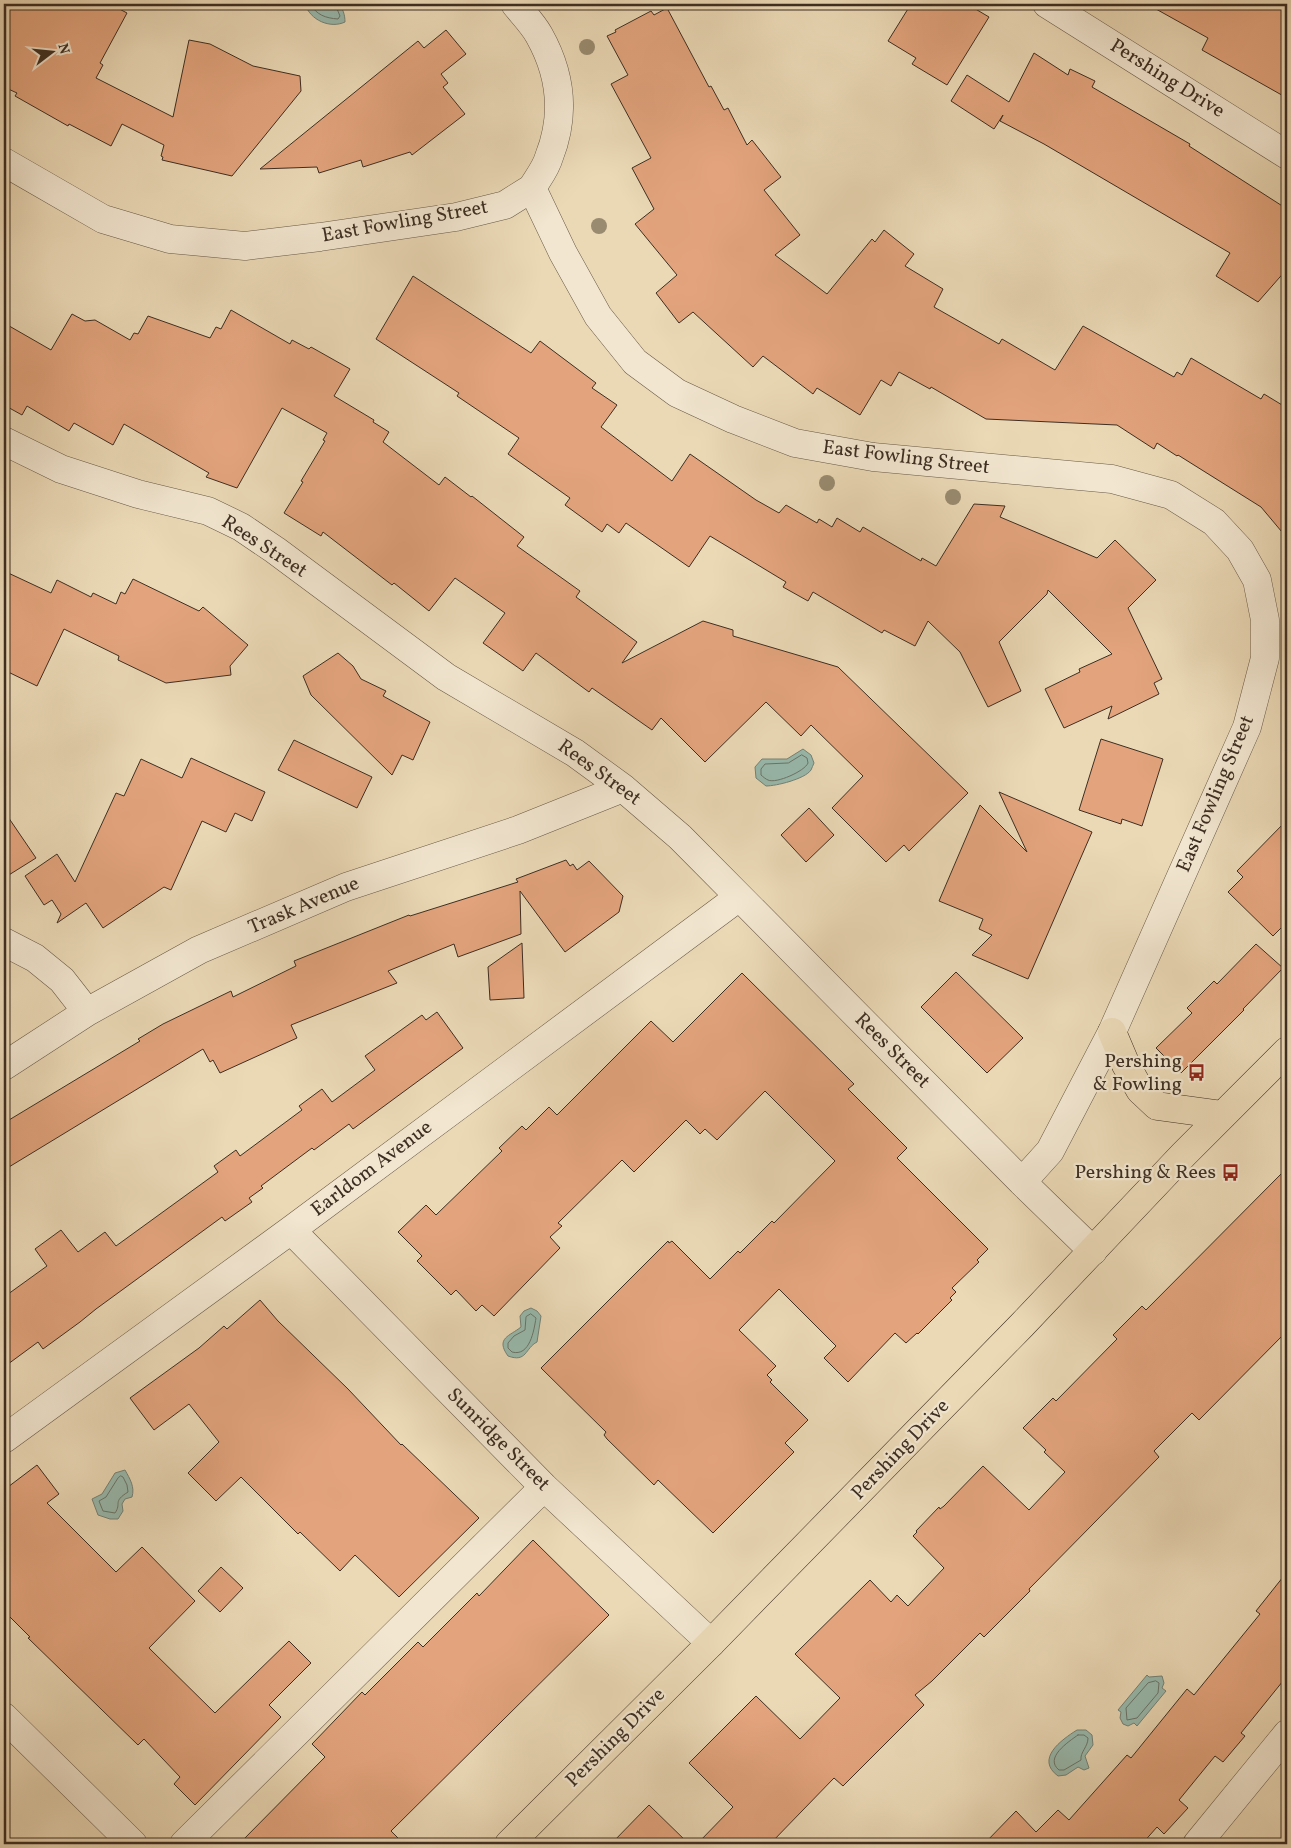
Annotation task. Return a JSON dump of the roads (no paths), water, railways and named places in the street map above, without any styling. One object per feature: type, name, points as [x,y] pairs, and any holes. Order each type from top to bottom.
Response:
[{"type":"main road","points":[[1112,1032],[1126,1065],[1140,1090],[1157,1106],[1223,1115]]},
{"type":"main road","name":"Pershing Drive","points":[[509,1844],[711,1643],[1287,1051]]},
{"type":"street","points":[[515,4],[538,33],[553,64],[560,96],[558,126],[549,159],[532,188]]},
{"type":"street","name":"Pershing Drive","points":[[1047,4],[1287,155]]},
{"type":"street","name":"East Fowling Street","points":[[4,162],[104,219],[170,239],[245,246],[320,238],[456,217],[505,204],[532,188],[598,316],[635,362],[677,393],[733,419],[796,443],[873,457],[1112,479],[1171,495],[1214,522],[1240,550],[1257,580],[1265,620],[1264,658],[1248,727],[1112,1032],[1050,1151],[1022,1182]]},
{"type":"street","name":"Rees Street","points":[[4,441],[61,469],[138,494],[208,511],[241,527],[446,677],[575,753],[623,788],[680,837],[1022,1182],[1035,1192],[1093,1251]]},
{"type":"street","name":"Trask Avenue","points":[[4,1066],[87,1012],[199,950],[346,886],[518,830],[623,788]]},
{"type":"street","name":"Earldom Avenue","points":[[4,1439],[291,1230],[739,897]]},
{"type":"street","points":[[4,942],[36,958],[62,980],[87,1012]]},
{"type":"street","name":"Sunridge Street","points":[[291,1230],[544,1487],[711,1643]]},
{"type":"street","points":[[184,1844],[544,1487]]},
{"type":"street","points":[[4,1717],[133,1844]]},
{"type":"street","points":[[1196,1844],[1287,1734]]},
{"type":"water","points":[[305,4],[338,4],[345,17],[345,22],[327,24],[321,22],[311,15]]},
{"type":"water","points":[[803,749],[811,755],[814,763],[808,773],[790,781],[771,786],[766,786],[756,778],[755,767],[762,759],[787,759]]},
{"type":"water","points":[[531,1308],[541,1316],[537,1342],[519,1358],[508,1356],[504,1350],[504,1341],[521,1327],[520,1316],[524,1311]]},
{"type":"water","points":[[125,1470],[132,1486],[132,1497],[125,1499],[122,1504],[123,1511],[118,1519],[110,1519],[98,1515],[92,1499],[102,1494],[115,1473]]},
{"type":"water","points":[[1147,1675],[1149,1677],[1162,1676],[1164,1683],[1162,1688],[1166,1691],[1137,1726],[1134,1723],[1128,1726],[1123,1724],[1120,1718],[1121,1712],[1118,1710]]},
{"type":"water","points":[[1077,1730],[1086,1730],[1092,1735],[1093,1745],[1085,1756],[1089,1768],[1084,1770],[1078,1767],[1066,1775],[1058,1776],[1052,1770],[1049,1763],[1050,1757],[1058,1744]]},
{"type":"place","name":"Pershing & Fowling","points":[[1196,1073]]},
{"type":"place","name":"Pershing & Rees","points":[[1230,1173]]}]
